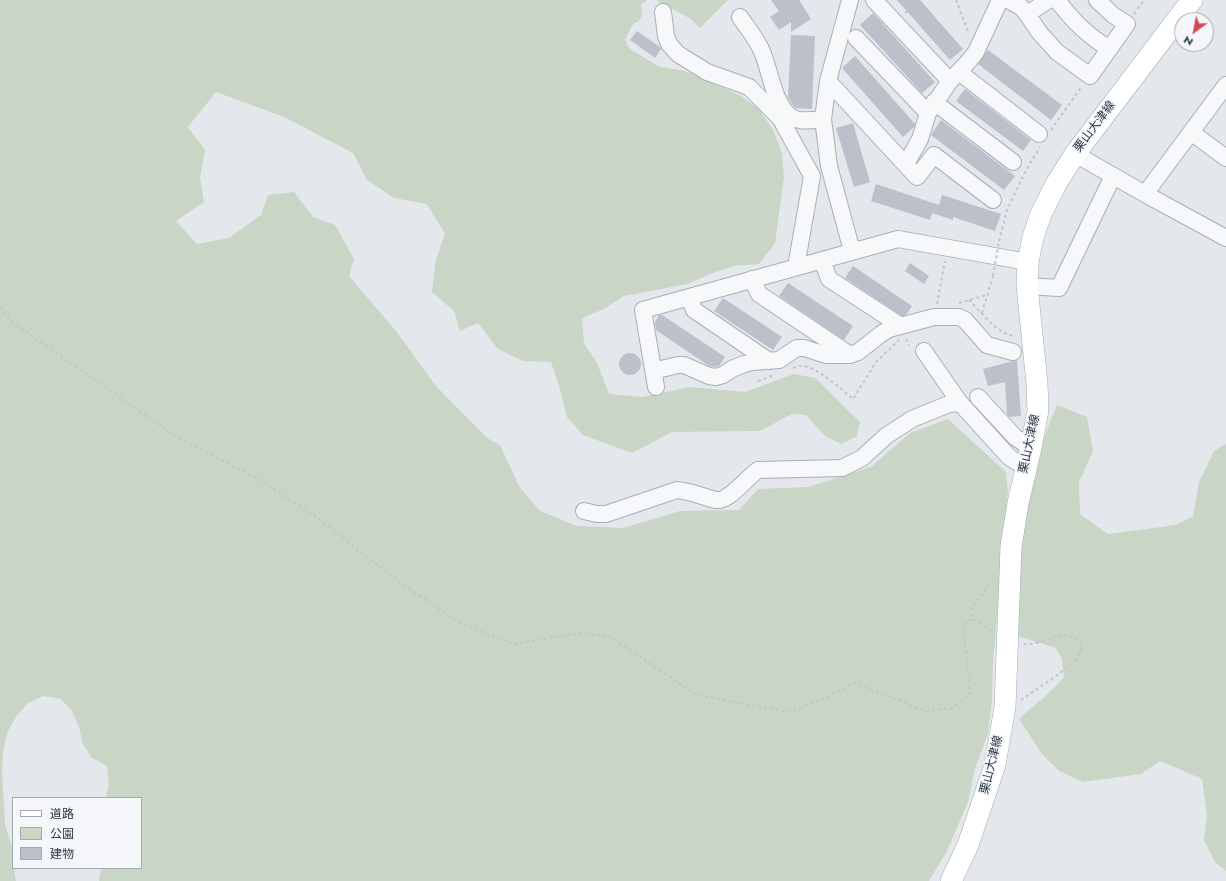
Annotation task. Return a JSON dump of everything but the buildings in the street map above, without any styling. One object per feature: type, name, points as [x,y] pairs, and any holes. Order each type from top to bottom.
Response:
[{"type":"main road","name":"栗山大津線","points":[[951,881],[968,845],[995,765],[1005,707],[1009,568],[1011,547],[1018,502],[1038,410],[1037,383],[1027,286],[1028,262],[1033,237],[1041,214],[1056,184],[1075,154],[1192,0]]},
{"type":"street","points":[[850,0],[828,81],[823,119],[829,166],[852,251]]},
{"type":"street","points":[[874,0],[895,22],[955,77],[1044,136]]},
{"type":"street","points":[[906,164],[920,139],[931,107],[976,52],[1000,0]]},
{"type":"street","points":[[1008,0],[1021,7],[1039,32],[1057,52],[1090,76],[1127,24],[1113,15],[1097,0]]},
{"type":"street","points":[[1027,14],[1049,0]]},
{"type":"street","points":[[1057,0],[1073,21],[1108,49]]},
{"type":"street","points":[[664,12],[666,36],[669,44],[678,54],[708,72],[749,87],[780,118],[812,176],[796,267]]},
{"type":"street","points":[[740,17],[763,53],[782,107],[790,117],[800,120],[823,119]]},
{"type":"street","points":[[856,38],[931,107],[1014,162]]},
{"type":"street","points":[[828,81],[917,177],[934,155],[993,200]]},
{"type":"street","points":[[1145,194],[1226,84]]},
{"type":"street","points":[[1191,132],[1226,158]]},
{"type":"street","points":[[1075,154],[1226,238]]},
{"type":"street","points":[[1027,286],[1059,288],[1113,176]]},
{"type":"street","points":[[656,387],[643,310],[898,239],[1028,262]]},
{"type":"street","points":[[822,260],[829,279],[903,331]]},
{"type":"street","points":[[752,280],[758,294],[850,355]]},
{"type":"street","points":[[689,297],[694,310],[770,361]]},
{"type":"street","points":[[653,370],[684,365],[708,376],[716,377],[744,364],[779,360],[797,348],[804,348],[826,355],[850,355],[858,352],[889,329],[903,331],[934,317],[960,317],[965,320],[987,345],[1013,352]]},
{"type":"street","points":[[917,348],[960,403],[1009,457],[1028,458]]},
{"type":"street","points":[[978,397],[1015,437],[1028,458]]},
{"type":"street","points":[[584,511],[597,514],[606,514],[677,490],[688,491],[718,500],[726,498],[758,470],[842,468],[862,458],[886,436],[912,419],[949,404],[960,403]]},
{"type":"path","points":[[895,22],[919,0]]},
{"type":"path","points":[[956,0],[976,52]]},
{"type":"path","points":[[976,333],[993,276],[999,240],[1007,210],[1044,136],[1090,76]]},
{"type":"path","points":[[970,300],[1002,332],[1009,336],[1018,336]]},
{"type":"path","points":[[0,307],[12,322],[171,434],[267,485],[319,519],[399,582],[460,623],[514,644],[580,633],[609,636],[697,695],[789,712],[825,698],[855,683],[926,711],[953,708],[970,694],[963,625],[973,619]]},
{"type":"path","points":[[903,331],[917,348]]},
{"type":"path","points":[[1005,707],[1013,705],[1072,664],[1079,654],[1082,646],[1079,640],[1069,635],[1055,636],[1036,643],[1016,644],[973,619],[971,610],[981,595],[994,578],[1009,568]]},
{"type":"green space","points":[[0,0],[647,0],[641,5],[642,16],[639,21],[633,24],[625,40],[630,49],[660,67],[685,71],[739,95],[759,109],[773,130],[782,153],[784,177],[775,243],[759,264],[733,266],[688,284],[624,296],[604,309],[582,318],[584,343],[597,363],[609,394],[642,397],[690,387],[745,392],[794,374],[815,378],[860,422],[857,436],[841,444],[825,436],[806,415],[792,414],[760,431],[672,432],[632,453],[583,435],[567,417],[551,362],[523,361],[498,349],[478,323],[460,331],[454,311],[432,292],[436,259],[445,234],[427,204],[394,198],[367,180],[353,153],[284,117],[216,92],[188,127],[205,150],[200,178],[204,202],[176,221],[197,244],[229,238],[261,215],[268,195],[294,192],[313,217],[335,225],[354,259],[349,276],[396,331],[436,386],[487,438],[500,445],[520,488],[540,511],[577,526],[623,528],[680,511],[739,510],[758,489],[808,487],[871,467],[910,433],[948,419],[1006,472],[1008,490],[988,734],[975,768],[968,802],[947,851],[929,881],[99,881],[101,869],[142,869],[142,797],[106,797],[109,784],[107,766],[92,758],[83,744],[79,727],[72,711],[61,699],[43,696],[27,704],[15,718],[7,734],[3,752],[2,771],[5,825],[12,847],[12,869],[14,869],[16,881],[0,881]]},
{"type":"green space","points":[[656,0],[728,0],[700,28],[691,19]]},
{"type":"green space","points":[[1057,405],[1087,417],[1093,451],[1079,482],[1080,514],[1108,534],[1176,525],[1193,516],[1199,482],[1214,451],[1226,444],[1226,871],[1215,862],[1204,840],[1207,816],[1202,779],[1160,761],[1141,774],[1083,782],[1059,771],[1042,754],[1019,719],[1048,694],[1064,677],[1062,659],[1056,648],[1017,636],[1020,543],[1035,460]]}]
